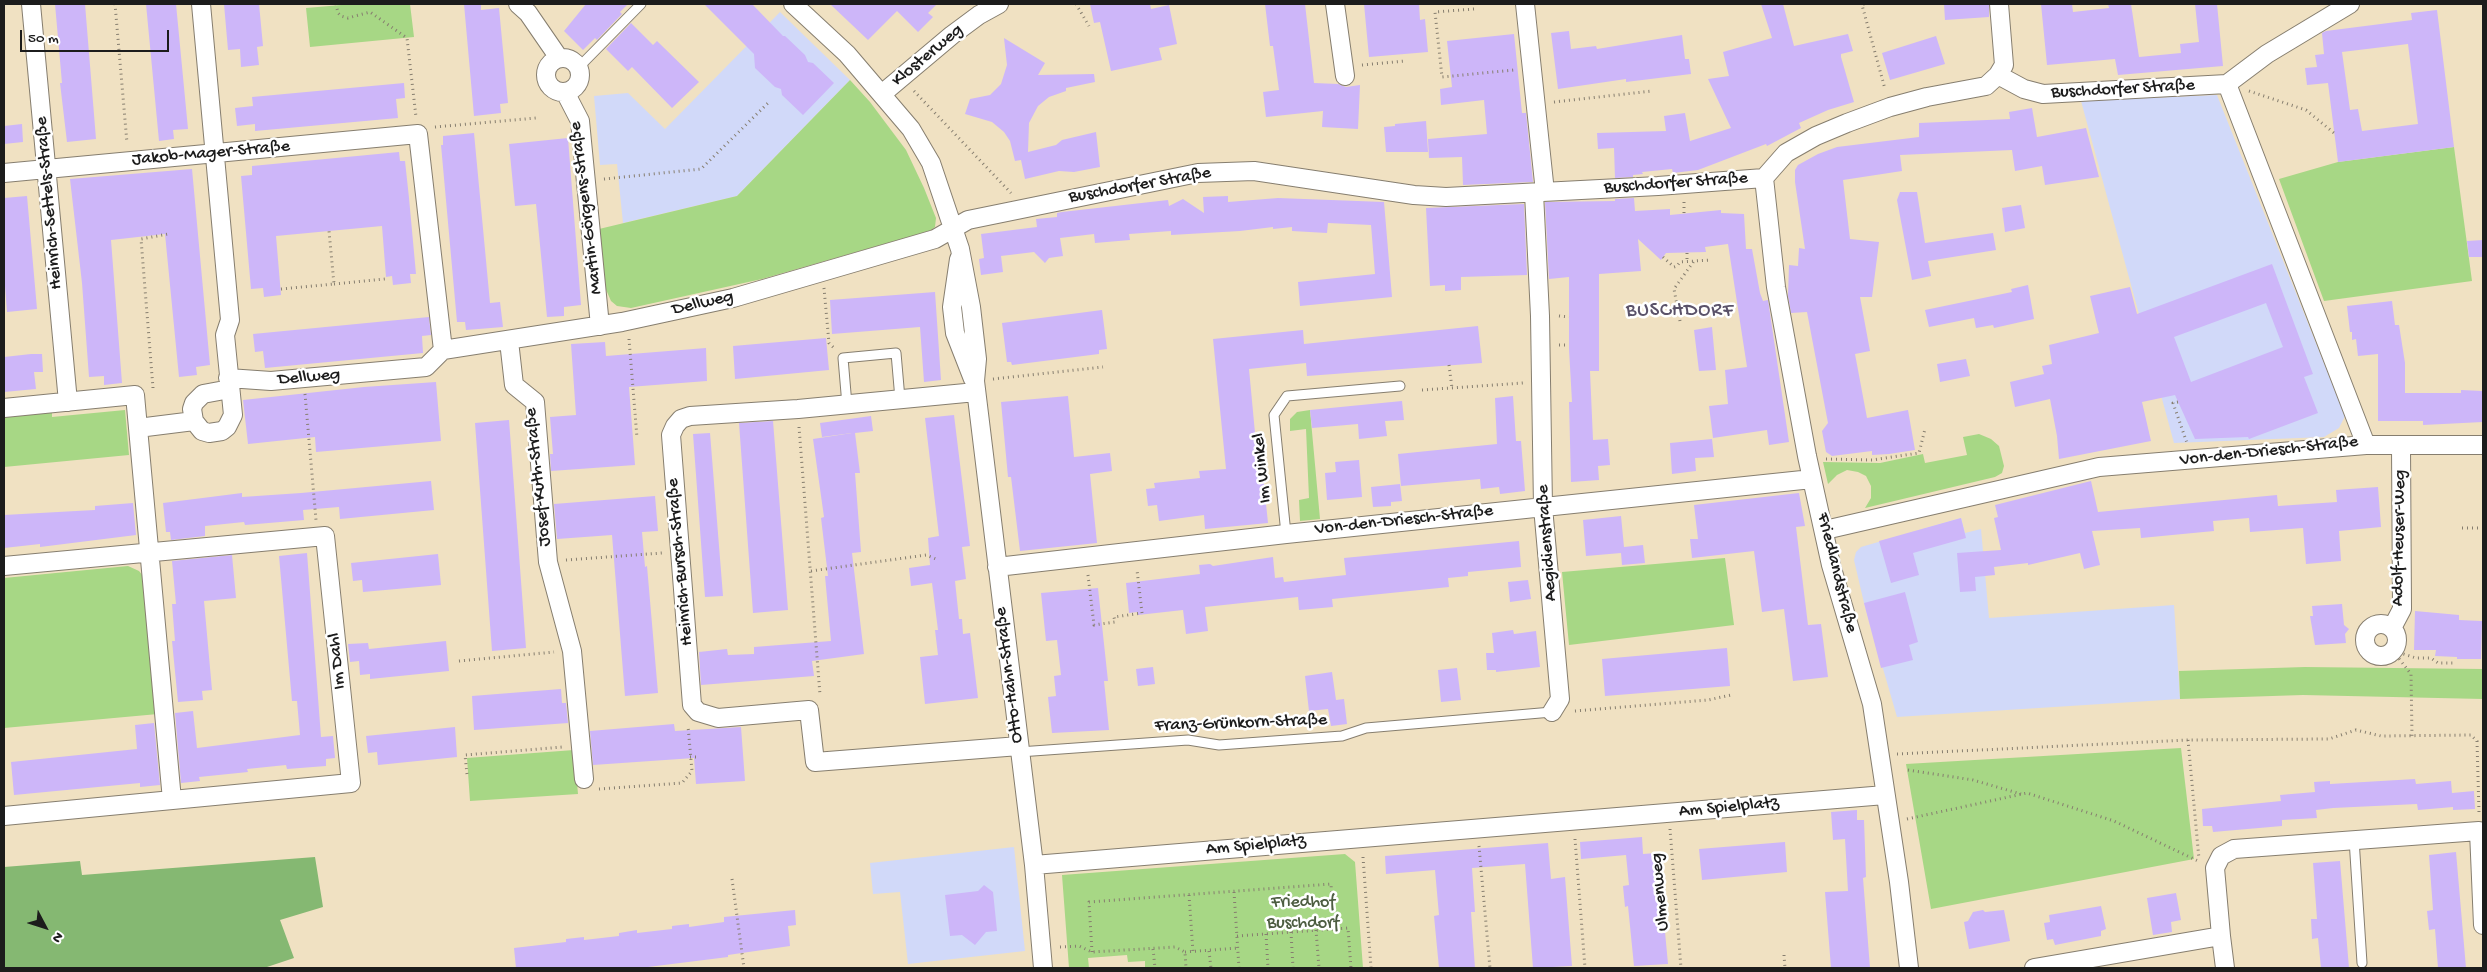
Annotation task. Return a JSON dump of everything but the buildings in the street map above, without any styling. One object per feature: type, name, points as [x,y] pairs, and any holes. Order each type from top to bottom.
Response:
[{"type":"street","name":"Heinrich-Settels-Straße","points":[[32,4],[68,402]]},
{"type":"street","points":[[201,4],[230,320],[225,335],[233,415],[227,427],[215,433],[202,431],[194,421],[192,409],[198,398],[229,384]]},
{"type":"street","points":[[518,4],[528,13],[559,58],[574,62],[578,68],[579,80],[576,86],[565,92]]},
{"type":"street","name":"Otto-Hahn-Straße","points":[[793,4],[846,54],[883,94],[911,129],[931,163],[960,249],[971,307],[976,359],[975,387],[1034,865],[1043,968]]},
{"type":"street","name":"Klosterweg","points":[[883,94],[952,35],[979,15],[999,4]]},
{"type":"street","points":[[1335,4],[1345,71]]},
{"type":"street","name":"Aegidienstraße","points":[[1526,4],[1536,104],[1539,192],[1543,507],[1560,699],[1552,712]]},
{"type":"street","points":[[1998,74],[2004,64],[1999,4]]},
{"type":"street","points":[[2227,84],[2267,54],[2350,4]]},
{"type":"street","name":"Martin-Görgens-Straße","points":[[559,58],[550,64],[546,75],[547,81],[554,90],[565,92],[580,122],[600,326]]},
{"type":"street","name":"Buschdorfer Straße","points":[[954,228],[968,220],[1198,173],[1254,171],[1414,195],[1446,196],[1764,178],[1786,154],[1816,136],[1890,107],[1927,97],[1986,86],[1998,74],[2024,89],[2042,94],[2227,84]]},
{"type":"street","name":"Von-den-Driesch-Straße","points":[[1825,530],[2099,468],[2366,446],[2227,84]]},
{"type":"street","name":"Jakob-Mager-Straße","points":[[4,173],[129,162],[418,131]]},
{"type":"street","points":[[418,131],[443,350]]},
{"type":"street","name":"Friedlandstraße","points":[[1764,178],[1776,287],[1808,461],[1832,565],[1869,690],[1909,968]]},
{"type":"street","name":"Dellweg","points":[[229,384],[426,367],[443,350],[628,321],[733,298],[935,239],[954,228]]},
{"type":"street","name":"Josef-Kuth-Straße","points":[[509,341],[514,385],[535,402],[548,562],[572,651],[584,779]]},
{"type":"street","name":"Heinrich-Bursch-Straße","points":[[692,706],[671,435],[674,426],[681,419],[690,416],[847,405],[975,387]]},
{"type":"street","points":[[4,408],[135,395],[172,800]]},
{"type":"street","points":[[138,428],[194,421]]},
{"type":"street","points":[[2366,446],[2483,445]]},
{"type":"street","name":"Adolf-Heuser-Weg","points":[[2392,628],[2402,609],[2401,446]]},
{"type":"street","name":"Von-den-Driesch-Straße","points":[[997,567],[1812,478]]},
{"type":"street","points":[[4,566],[318,536]]},
{"type":"street","name":"Im Dahl","points":[[4,816],[351,783],[325,536],[318,536]]},
{"type":"street","name":"Adolf-Heuser-Weg","points":[[2377,624],[2388,625],[2392,628],[2397,639],[2393,651],[2384,656],[2373,654],[2366,646],[2365,641],[2368,630],[2377,624]]},
{"type":"street","points":[[692,706],[698,712],[718,718],[809,710],[815,762],[1019,749]]},
{"type":"street","name":"Am Spielplatz","points":[[1034,865],[1885,795]]},
{"type":"street","points":[[2225,968],[2215,868],[2221,856],[2234,849],[2354,839],[2479,832],[2483,925]]},
{"type":"street","points":[[2034,968],[2075,964],[2221,936]]},
{"type":"lane","points":[[578,68],[641,4]]},
{"type":"lane","points":[[847,405],[843,358],[896,353],[900,399]]},
{"type":"lane","name":"Im Winkel","points":[[1286,534],[1274,415],[1287,396],[1400,386]]},
{"type":"lane","name":"Franz-Grünkorn-Straße","points":[[1019,749],[1188,740],[1219,744],[1342,736],[1366,728],[1552,712]]},
{"type":"lane","points":[[2354,839],[2362,963]]},
{"type":"path","points":[[114,4],[129,162]]},
{"type":"path","points":[[336,4],[338,13],[341,16],[354,17],[370,12],[406,38],[418,131],[536,118]]},
{"type":"path","points":[[1076,4],[1089,26]]},
{"type":"path","points":[[1864,4],[1862,4],[1890,107]]},
{"type":"path","points":[[1474,9],[1435,12],[1442,77],[1532,68]]},
{"type":"path","points":[[1345,71],[1404,62]]},
{"type":"path","points":[[902,77],[994,176],[1026,207]]},
{"type":"path","points":[[2227,84],[2306,110],[2334,132]]},
{"type":"path","points":[[1536,104],[1652,91]]},
{"type":"path","points":[[587,181],[701,169],[768,103]]},
{"type":"path","points":[[329,231],[334,284]]},
{"type":"path","points":[[135,395],[153,388],[141,239],[161,237],[161,234],[168,234]]},
{"type":"path","points":[[1686,252],[1687,262]]},
{"type":"path","points":[[1663,257],[1674,267],[1680,262],[1710,260]]},
{"type":"path","points":[[1680,321],[1674,289],[1694,261]]},
{"type":"path","points":[[823,273],[830,344],[843,358]]},
{"type":"path","points":[[281,289],[385,279]]},
{"type":"path","points":[[628,321],[637,438]]},
{"type":"path","points":[[1449,365],[1452,388]]},
{"type":"path","points":[[975,387],[1104,367]]},
{"type":"path","points":[[304,379],[318,536]]},
{"type":"path","points":[[1422,390],[1541,381]]},
{"type":"path","points":[[2178,402],[2173,403],[2193,460]]},
{"type":"path","points":[[798,409],[820,699],[809,710]]},
{"type":"path","points":[[1808,461],[1823,459],[1872,460],[1919,453],[1925,429]]},
{"type":"path","points":[[2462,528],[2483,528]]},
{"type":"path","name":"Josef-Kuth-Straße","points":[[548,562],[679,552]]},
{"type":"path","points":[[1086,557],[1094,625],[1115,622],[1114,617],[1142,613],[1135,552]]},
{"type":"path","points":[[810,571],[926,555],[936,559]]},
{"type":"path","points":[[459,660],[572,651]]},
{"type":"path","points":[[2393,651],[2416,658],[2431,658],[2438,663],[2455,663]]},
{"type":"path","points":[[2393,651],[2411,674],[2412,736]]},
{"type":"path","points":[[1552,712],[1708,700],[1731,695]]},
{"type":"path","points":[[584,779],[599,789],[682,783],[692,771],[687,714],[692,706]]},
{"type":"path","points":[[1879,755],[2188,740],[2329,739],[2356,730],[2381,736],[2471,735],[2477,741],[2479,832]]},
{"type":"path","points":[[2188,740],[2199,861]]},
{"type":"path","points":[[467,774],[466,755],[581,745]]},
{"type":"path","points":[[690,757],[696,757]]},
{"type":"path","points":[[1908,770],[1973,780],[2022,795]]},
{"type":"path","points":[[1889,820],[1916,818],[2027,793],[2114,821],[2215,868]]},
{"type":"path","name":"Ulmenweg","points":[[1668,813],[1682,968]]},
{"type":"path","points":[[1574,820],[1585,968]]},
{"type":"path","points":[[1478,828],[1490,968]]},
{"type":"path","points":[[1361,838],[1372,968]]},
{"type":"path","points":[[732,879],[744,968]]},
{"type":"path","points":[[1092,952],[1088,902],[1330,884],[1334,929]]},
{"type":"path","points":[[1234,891],[1239,968]]},
{"type":"path","points":[[1189,895],[1193,952]]},
{"type":"path","points":[[1237,936],[1348,928],[1351,968]]},
{"type":"path","points":[[1316,930],[1319,968]]},
{"type":"path","points":[[1290,932],[1293,968]]},
{"type":"path","points":[[1266,934],[1268,968]]},
{"type":"path","points":[[1042,948],[1079,946],[1092,952],[1175,947],[1185,952],[1193,952],[1238,948]]},
{"type":"path","points":[[1153,949],[1155,968]]},
{"type":"path","points":[[1210,951],[1211,968]]},
{"type":"path","points":[[1185,952],[1186,968]]},
{"type":"path","points":[[1784,955],[1785,968]]},
{"type":"shaded area","points":[[780,12],[850,80],[737,196],[623,223],[617,164],[600,165],[594,96],[628,93],[665,129]]},
{"type":"shaded area","points":[[2217,95],[2345,416],[2339,428],[2324,437],[2174,443],[2081,101]]},
{"type":"shaded area","points":[[1961,518],[1965,533],[1981,529],[1989,618],[2174,605],[2180,699],[1897,717],[1864,603],[1854,560],[1856,552],[1861,547]]},
{"type":"shaded area","points":[[1014,847],[1025,951],[908,964],[900,892],[873,894],[870,863]]},
{"type":"green space","points":[[353,4],[410,4],[414,37],[310,47],[306,8]]},
{"type":"green space","points":[[850,80],[870,102],[906,150],[936,218],[935,227],[930,231],[762,279],[631,308],[617,306],[611,301],[604,285],[599,229],[737,196]]},
{"type":"green space","points":[[2454,147],[2472,281],[2324,301],[2279,179],[2338,162]]},
{"type":"green space","points":[[52,410],[52,417],[125,410],[129,455],[4,467],[4,415]]},
{"type":"green space","points":[[1310,410],[1320,519],[1300,521],[1299,500],[1309,498],[1306,429],[1290,431],[1290,419],[1297,412]]},
{"type":"green space","points":[[1979,434],[1991,439],[1999,446],[2004,466],[2002,473],[1995,477],[1865,508],[1871,498],[1871,486],[1866,476],[1847,470],[1837,475],[1828,484],[1823,462],[1880,463],[1923,454],[1925,463],[1967,455],[1963,437]]},
{"type":"green space","points":[[1725,558],[1734,625],[1569,645],[1562,572]]},
{"type":"green space","points":[[128,566],[139,571],[143,576],[158,714],[4,728],[4,578]]},
{"type":"green space","points":[[2305,667],[2483,669],[2483,699],[2303,695],[2180,699],[2179,671]]},
{"type":"green space","points":[[2181,748],[2194,859],[1931,909],[1906,764]]},
{"type":"green space","points":[[574,750],[578,794],[470,801],[467,758]]},
{"type":"green space","name":"Friedhof Buschdorf","points":[[1345,854],[1355,862],[1363,968],[1145,968],[1145,961],[1128,962],[1127,955],[1088,958],[1089,968],[1069,968],[1062,875]]},
{"type":"green space","points":[[315,857],[323,907],[280,920],[294,958],[264,968],[4,968],[4,867],[80,861],[82,875]]},
{"type":"district","name":"BUSCHDORF","points":[[1680,312]]}]
